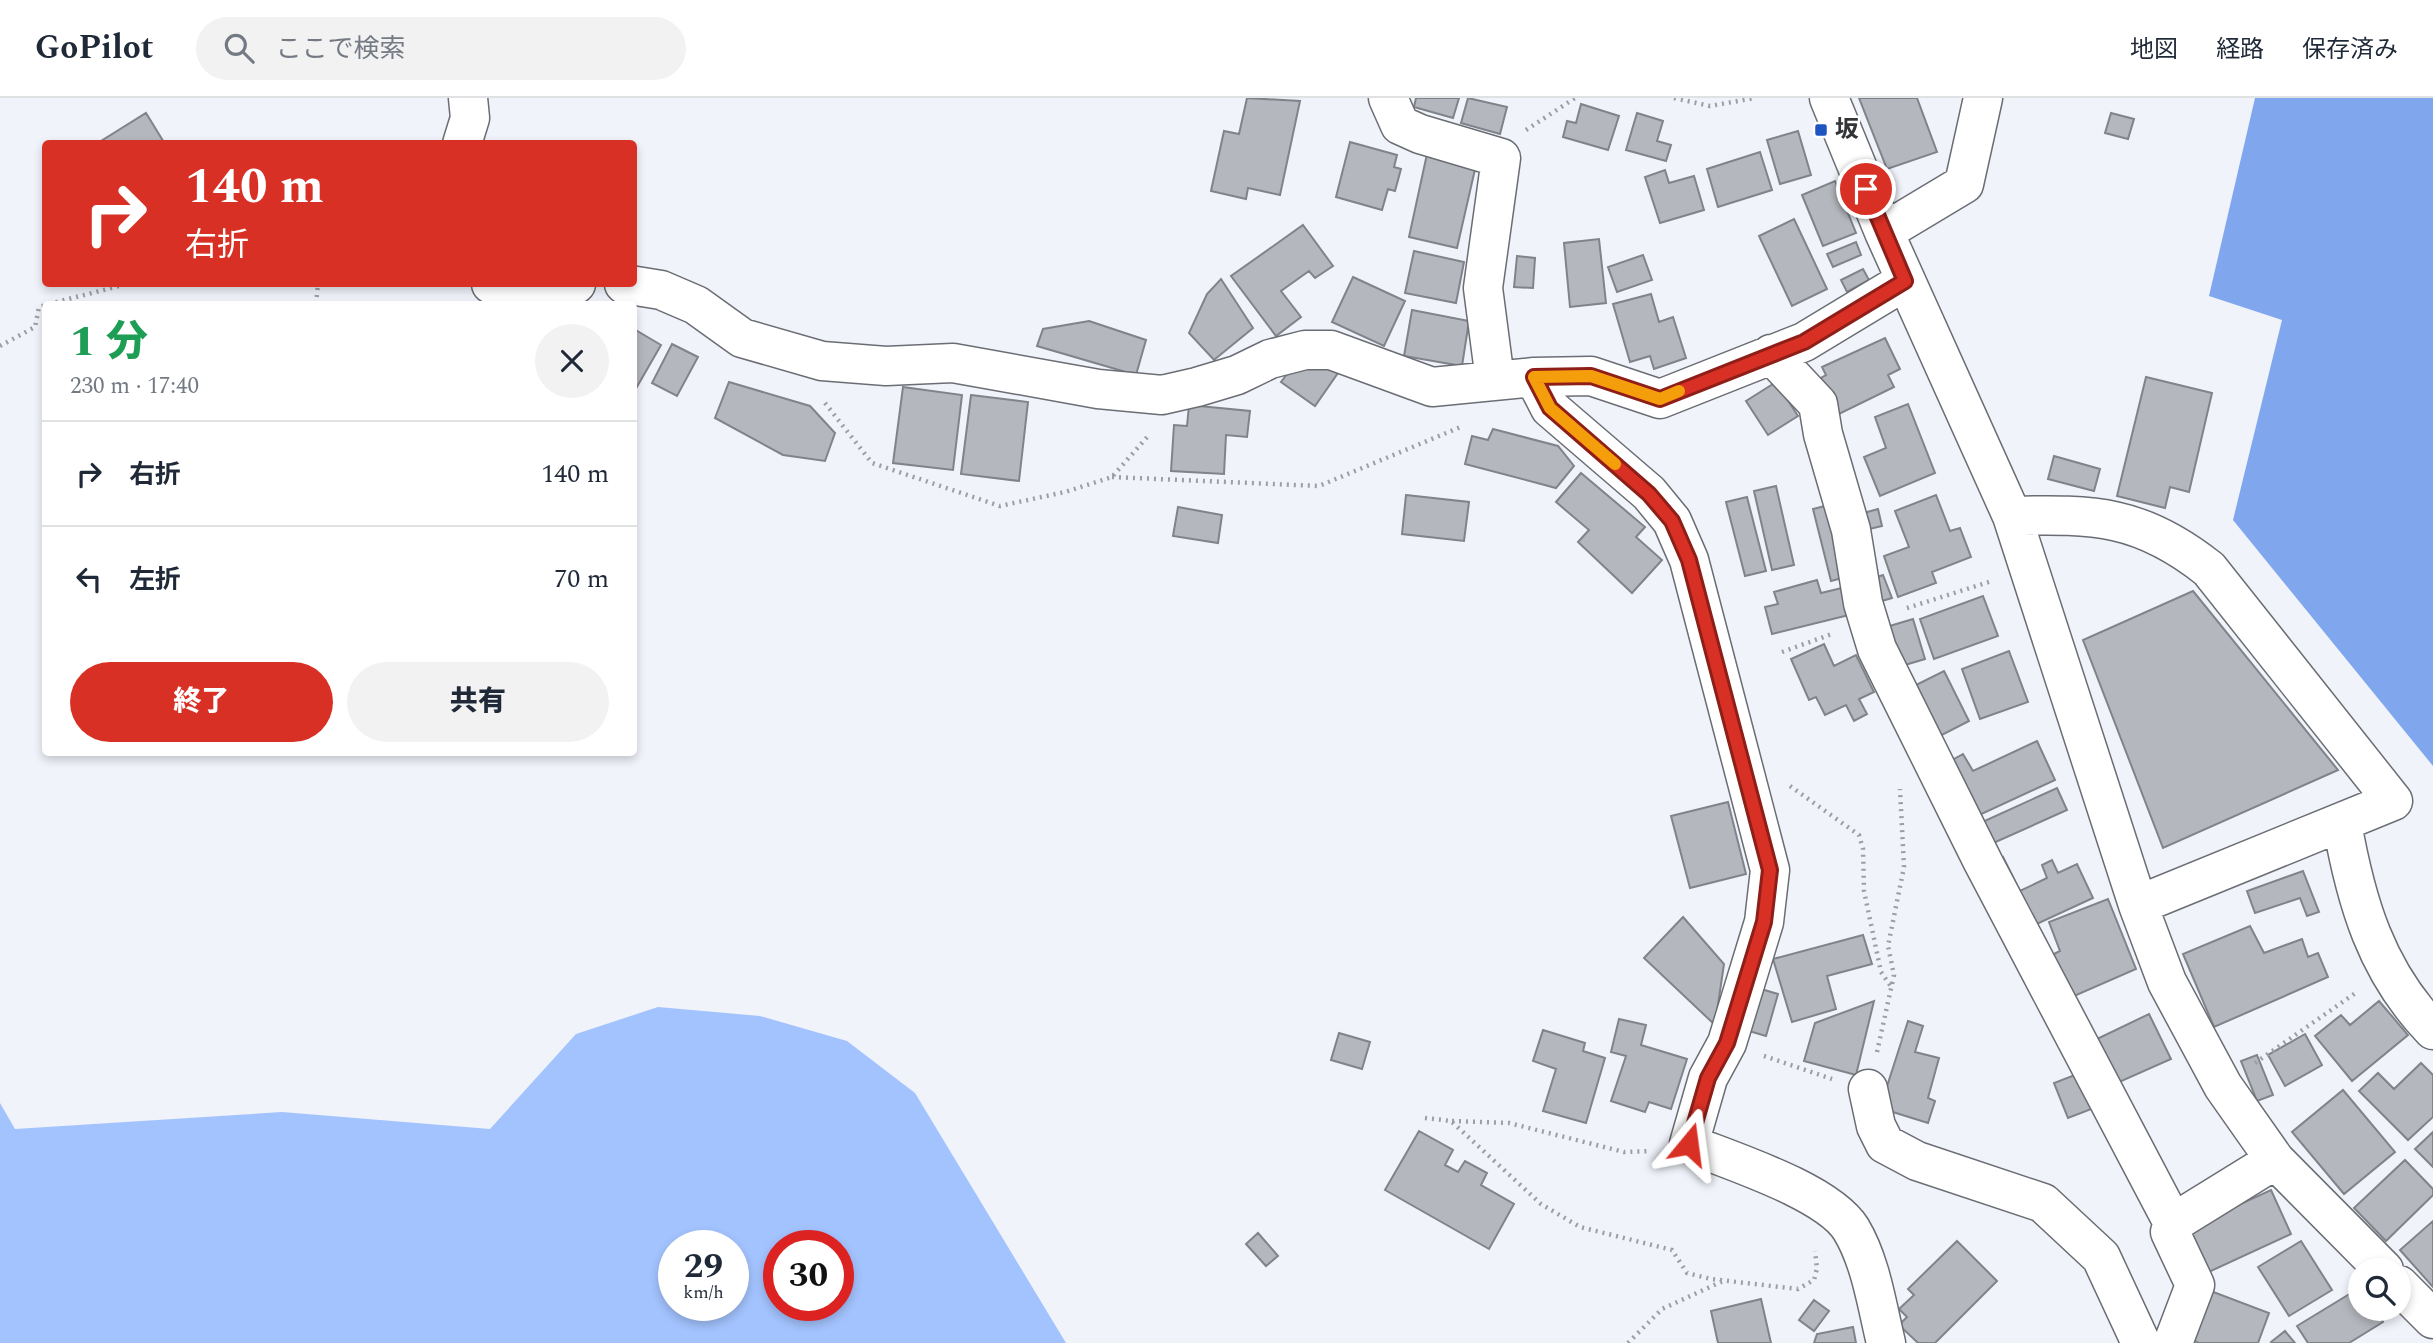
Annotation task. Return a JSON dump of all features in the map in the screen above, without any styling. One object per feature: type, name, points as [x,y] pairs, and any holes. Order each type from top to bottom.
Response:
[{"type":"street","points":[[463,140],[470,118],[468,98]]},
{"type":"street","points":[[1388,98],[1400,125],[1420,134],[1501,158],[1483,288],[1495,380]]},
{"type":"street","points":[[1829,98],[1905,281],[2012,516],[2138,905],[2167,982],[2223,1086],[2275,1160],[2372,1258]]},
{"type":"street","points":[[1884,232],[1964,184],[1983,98]]},
{"type":"street","points":[[637,286],[661,290],[696,305],[742,338],[822,361],[886,366],[953,363],[1098,389],[1161,395],[1210,383],[1270,359],[1305,350],[1331,350],[1432,387],[1534,377],[1591,376],[1660,399],[1804,342],[1905,281]]},
{"type":"street","points":[[500,287],[513,291],[549,287]]},
{"type":"street","points":[[1771,354],[1818,404],[1822,434],[1851,530],[1868,621],[1877,649],[1983,862],[2173,1223]]},
{"type":"street","points":[[1534,377],[1550,408],[1649,494],[1672,521],[1689,560],[1770,870],[1764,922],[1727,1043],[1708,1078],[1689,1144],[1807,1195],[1850,1227],[1863,1254],[1886,1343]]},
{"type":"street","points":[[2012,516],[2084,514],[2116,521],[2180,546],[2209,569],[2393,801],[2138,905]]},
{"type":"street","points":[[2342,823],[2353,887],[2387,971],[2433,1030]]},
{"type":"street","points":[[1868,1089],[1876,1126],[1885,1144],[1917,1161],[2043,1203],[2101,1257],[2141,1343]]},
{"type":"street","points":[[2173,1343],[2195,1285],[2169,1232],[2173,1223],[2275,1160]]},
{"type":"street","points":[[2411,1297],[2433,1319]]},
{"type":"path","points":[[1501,158],[1532,124],[1575,98]]},
{"type":"path","points":[[1674,98],[1710,106],[1755,98]]},
{"type":"path","points":[[62,301],[116,287]]},
{"type":"path","points":[[0,346],[35,327],[39,307],[42,306]]},
{"type":"path","points":[[787,352],[872,463],[1000,506],[1065,492],[1112,477],[1319,486],[1475,421]]},
{"type":"path","points":[[1112,477],[1150,434],[1161,395]]},
{"type":"path","points":[[1782,652],[2029,569]]},
{"type":"path","points":[[1727,1043],[1868,1089],[1894,975],[1888,946],[1904,867],[1900,777]]},
{"type":"path","points":[[1788,784],[1795,792],[1858,835],[1863,849],[1864,891],[1881,972],[1892,988]]},
{"type":"path","points":[[2223,1086],[2387,971]]},
{"type":"path","points":[[1425,1118],[1509,1123],[1624,1152],[1661,1151],[1689,1144]]},
{"type":"path","points":[[1451,1121],[1541,1204],[1580,1227],[1672,1250],[1687,1273],[1798,1289],[1814,1280],[1817,1268],[1807,1195]]},
{"type":"path","points":[[1628,1343],[1662,1309],[1724,1280]]},
{"type":"shaded area","points":[[2255,98],[2433,98],[2433,766],[2233,520],[2282,320],[2209,296]]},
{"type":"shaded area","points":[[658,1007],[760,1016],[847,1041],[915,1093],[1066,1343],[0,1343],[0,1103],[15,1129],[282,1112],[490,1129],[576,1034]]},
{"type":"building","points":[[1247,98],[1300,101],[1280,195],[1248,188],[1246,199],[1211,191],[1224,131],[1239,134]]},
{"type":"building","points":[[1416,98],[1459,98],[1453,118],[1414,107]]},
{"type":"building","points":[[1468,98],[1507,107],[1500,134],[1461,123]]},
{"type":"building","points":[[1859,98],[1917,98],[1937,152],[1887,169]]},
{"type":"building","points":[[1581,104],[1619,116],[1608,150],[1563,137],[1567,121],[1576,123]]},
{"type":"building","points":[[146,113],[163,140],[103,140]]},
{"type":"building","points":[[1637,113],[1663,121],[1657,141],[1671,145],[1666,161],[1626,150]]},
{"type":"building","points":[[2111,113],[2134,119],[2128,139],[2105,133]]},
{"type":"building","points":[[1798,131],[1811,175],[1780,184],[1767,140]]},
{"type":"building","points":[[1350,142],[1397,155],[1394,167],[1401,169],[1395,191],[1388,189],[1382,210],[1336,197]]},
{"type":"building","points":[[1760,152],[1772,190],[1718,207],[1707,169]]},
{"type":"building","points":[[1427,154],[1476,165],[1457,248],[1409,237]]},
{"type":"building","points":[[1665,170],[1669,183],[1694,176],[1704,210],[1660,223],[1645,177]]},
{"type":"building","points":[[1835,181],[1856,233],[1823,246],[1802,195]]},
{"type":"building","points":[[1794,219],[1827,289],[1792,306],[1759,236]]},
{"type":"building","points":[[1303,225],[1333,266],[1315,278],[1309,271],[1281,291],[1301,317],[1276,336],[1231,276]]},
{"type":"building","points":[[1599,239],[1606,303],[1570,307],[1564,243]]},
{"type":"building","points":[[1856,242],[1861,255],[1833,267],[1827,254]]},
{"type":"building","points":[[1414,251],[1464,262],[1456,303],[1405,293]]},
{"type":"building","points":[[1643,255],[1652,280],[1617,292],[1608,267]]},
{"type":"building","points":[[1517,256],[1535,258],[1533,288],[1514,287]]},
{"type":"building","points":[[1863,269],[1869,280],[1847,292],[1841,280]]},
{"type":"building","points":[[1353,277],[1405,301],[1384,346],[1332,322]]},
{"type":"building","points":[[1221,279],[1253,328],[1214,360],[1189,333],[1207,294]]},
{"type":"building","points":[[1651,294],[1659,322],[1673,317],[1686,358],[1654,369],[1650,356],[1630,362],[1613,304]]},
{"type":"building","points":[[1412,310],[1469,321],[1462,366],[1404,356]]},
{"type":"building","points":[[1089,321],[1146,340],[1136,375],[1037,346],[1043,329]]},
{"type":"building","points":[[637,331],[661,345],[637,387]]},
{"type":"building","points":[[1885,338],[1900,369],[1888,375],[1894,387],[1839,414],[1821,378],[1826,375],[1822,367]]},
{"type":"building","points":[[672,344],[698,357],[677,396],[652,383]]},
{"type":"building","points":[[1294,365],[1340,370],[1315,406],[1281,382]]},
{"type":"building","points":[[2146,377],[2212,393],[2189,492],[2170,487],[2165,508],[2117,496]]},
{"type":"building","points":[[729,382],[810,406],[835,433],[825,461],[783,455],[715,418]]},
{"type":"building","points":[[1776,382],[1798,416],[1768,435],[1746,401]]},
{"type":"building","points":[[903,387],[962,395],[953,470],[893,463]]},
{"type":"building","points":[[971,395],[1028,402],[1019,481],[961,474]]},
{"type":"building","points":[[1908,404],[1935,473],[1880,496],[1864,457],[1886,448],[1875,417]]},
{"type":"building","points":[[1189,405],[1250,411],[1247,437],[1226,435],[1224,474],[1171,471],[1174,425],[1187,426]]},
{"type":"building","points":[[1493,429],[1558,446],[1574,466],[1556,488],[1465,464],[1472,436],[1488,440]]},
{"type":"building","points":[[2054,456],[2100,469],[2094,491],[2048,479]]},
{"type":"building","points":[[1581,473],[1645,527],[1636,537],[1662,560],[1632,593],[1578,542],[1589,530],[1556,502]]},
{"type":"building","points":[[1776,486],[1794,565],[1772,570],[1754,491]]},
{"type":"building","points":[[1406,495],[1469,502],[1464,541],[1402,534]]},
{"type":"building","points":[[1936,495],[1950,531],[1960,528],[1971,557],[1932,572],[1936,583],[1898,597],[1884,556],[1909,547],[1895,511]]},
{"type":"building","points":[[1747,497],[1766,571],[1745,576],[1726,502]]},
{"type":"building","points":[[1829,505],[1846,577],[1831,581],[1813,509]]},
{"type":"building","points":[[1178,507],[1222,515],[1218,543],[1173,536]]},
{"type":"building","points":[[1878,509],[1882,526],[1865,530],[1860,514]]},
{"type":"building","points":[[1883,575],[1892,598],[1875,603],[1868,580]]},
{"type":"building","points":[[1817,580],[1821,593],[1846,587],[1853,614],[1772,634],[1765,607],[1778,604],[1774,592]]},
{"type":"building","points":[[2193,591],[2338,770],[2163,848],[2083,640]]},
{"type":"building","points":[[1983,596],[1998,636],[1934,659],[1920,619]]},
{"type":"building","points":[[1913,619],[1925,659],[1895,668],[1883,628]]},
{"type":"building","points":[[1824,644],[1834,666],[1856,655],[1874,692],[1859,699],[1867,714],[1854,721],[1846,705],[1825,715],[1816,697],[1809,700],[1791,659]]},
{"type":"building","points":[[2009,651],[2028,702],[1980,719],[1962,669]]},
{"type":"building","points":[[1944,671],[1969,721],[1938,737],[1912,687]]},
{"type":"building","points":[[2037,741],[2055,780],[1975,817],[1947,763],[1963,754],[1973,771]]},
{"type":"building","points":[[2057,788],[2067,810],[1989,845],[1978,824]]},
{"type":"building","points":[[1728,802],[1746,874],[1690,888],[1671,816]]},
{"type":"building","points":[[2003,857],[2020,891],[2047,878],[2042,865],[2052,860],[2058,873],[2077,864],[2093,898],[2030,927],[1996,861]]},
{"type":"building","points":[[2303,871],[2319,912],[2307,916],[2300,898],[2255,913],[2247,891]]},
{"type":"building","points":[[2108,899],[2136,969],[2065,1000],[2046,958],[2060,951],[2049,922]]},
{"type":"building","points":[[1683,917],[1724,964],[1715,1025],[1644,958]]},
{"type":"building","points":[[2250,926],[2264,953],[2302,939],[2308,957],[2318,953],[2328,977],[2214,1027],[2183,954]]},
{"type":"building","points":[[1863,935],[1872,964],[1827,976],[1836,1009],[1792,1022],[1773,959]]},
{"type":"building","points":[[1761,989],[1778,994],[1766,1036],[1749,1031]]},
{"type":"building","points":[[1874,1001],[1856,1075],[1804,1061],[1815,1023]]},
{"type":"building","points":[[2379,1001],[2408,1035],[2352,1081],[2315,1036],[2341,1015],[2350,1025]]},
{"type":"building","points":[[2149,1014],[2171,1059],[2117,1083],[2097,1039]]},
{"type":"building","points":[[1619,1019],[1646,1025],[1641,1045],[1687,1059],[1671,1109],[1649,1102],[1645,1112],[1611,1101],[1626,1056],[1611,1052]]},
{"type":"building","points":[[1908,1021],[1923,1026],[1915,1052],[1939,1058],[1928,1098],[1935,1101],[1928,1123],[1880,1108]]},
{"type":"building","points":[[1543,1030],[1585,1043],[1583,1051],[1605,1058],[1586,1123],[1543,1111],[1556,1069],[1533,1061]]},
{"type":"building","points":[[1339,1033],[1370,1042],[1362,1069],[1331,1060]]},
{"type":"building","points":[[2305,1034],[2322,1065],[2285,1086],[2268,1055]]},
{"type":"building","points":[[2257,1055],[2273,1095],[2257,1101],[2241,1061]]},
{"type":"building","points":[[2421,1063],[2433,1075],[2433,1117],[2408,1140],[2359,1091],[2378,1073],[2394,1089]]},
{"type":"building","points":[[2080,1073],[2094,1108],[2068,1118],[2054,1083]]},
{"type":"building","points":[[2343,1090],[2395,1152],[2344,1194],[2292,1132]]},
{"type":"building","points":[[1419,1131],[1453,1150],[1445,1165],[1458,1172],[1465,1161],[1487,1173],[1481,1185],[1514,1204],[1489,1249],[1385,1190]]},
{"type":"building","points":[[2433,1132],[2433,1167],[2415,1149]]},
{"type":"building","points":[[2405,1160],[2433,1189],[2433,1195],[2386,1241],[2354,1208]]},
{"type":"building","points":[[2271,1190],[2291,1234],[2200,1276],[2179,1232]]},
{"type":"building","points":[[2433,1221],[2433,1287],[2411,1262],[2411,1258],[2407,1258],[2400,1250]]},
{"type":"building","points":[[1258,1233],[1278,1256],[1266,1266],[1246,1244]]},
{"type":"building","points":[[1957,1241],[1997,1281],[1935,1343],[1918,1343],[1899,1325],[1907,1317],[1899,1309],[1914,1295],[1908,1289]]},
{"type":"building","points":[[2301,1241],[2332,1290],[2289,1316],[2258,1267]]},
{"type":"building","points":[[2208,1290],[2269,1313],[2258,1343],[2199,1343],[2189,1339]]},
{"type":"building","points":[[2348,1295],[2348,1321],[2383,1322],[2349,1343],[2308,1343],[2297,1326]]},
{"type":"building","points":[[1761,1299],[1771,1343],[1718,1343],[1711,1311]]},
{"type":"building","points":[[1814,1300],[1829,1311],[1814,1331],[1799,1320]]},
{"type":"building","points":[[1853,1327],[1856,1343],[1814,1343],[1817,1334]]},
{"type":"building","points":[[2285,1331],[2295,1343],[2271,1342]]},
{"type":"slow traffic","points":[[1615,464],[1550,408],[1534,377],[1591,376],[1660,399],[1679,391]]},
{"type":"place","name":"坂","points":[[1821,130]]},
{"type":"route","points":[[1689,1144],[1708,1078],[1727,1043],[1764,922],[1770,870],[1758,835],[1719,667],[1703,620],[1689,560],[1672,521],[1649,494],[1550,408],[1534,377],[1591,376],[1660,399],[1804,342],[1905,281],[1866,189]]}]
